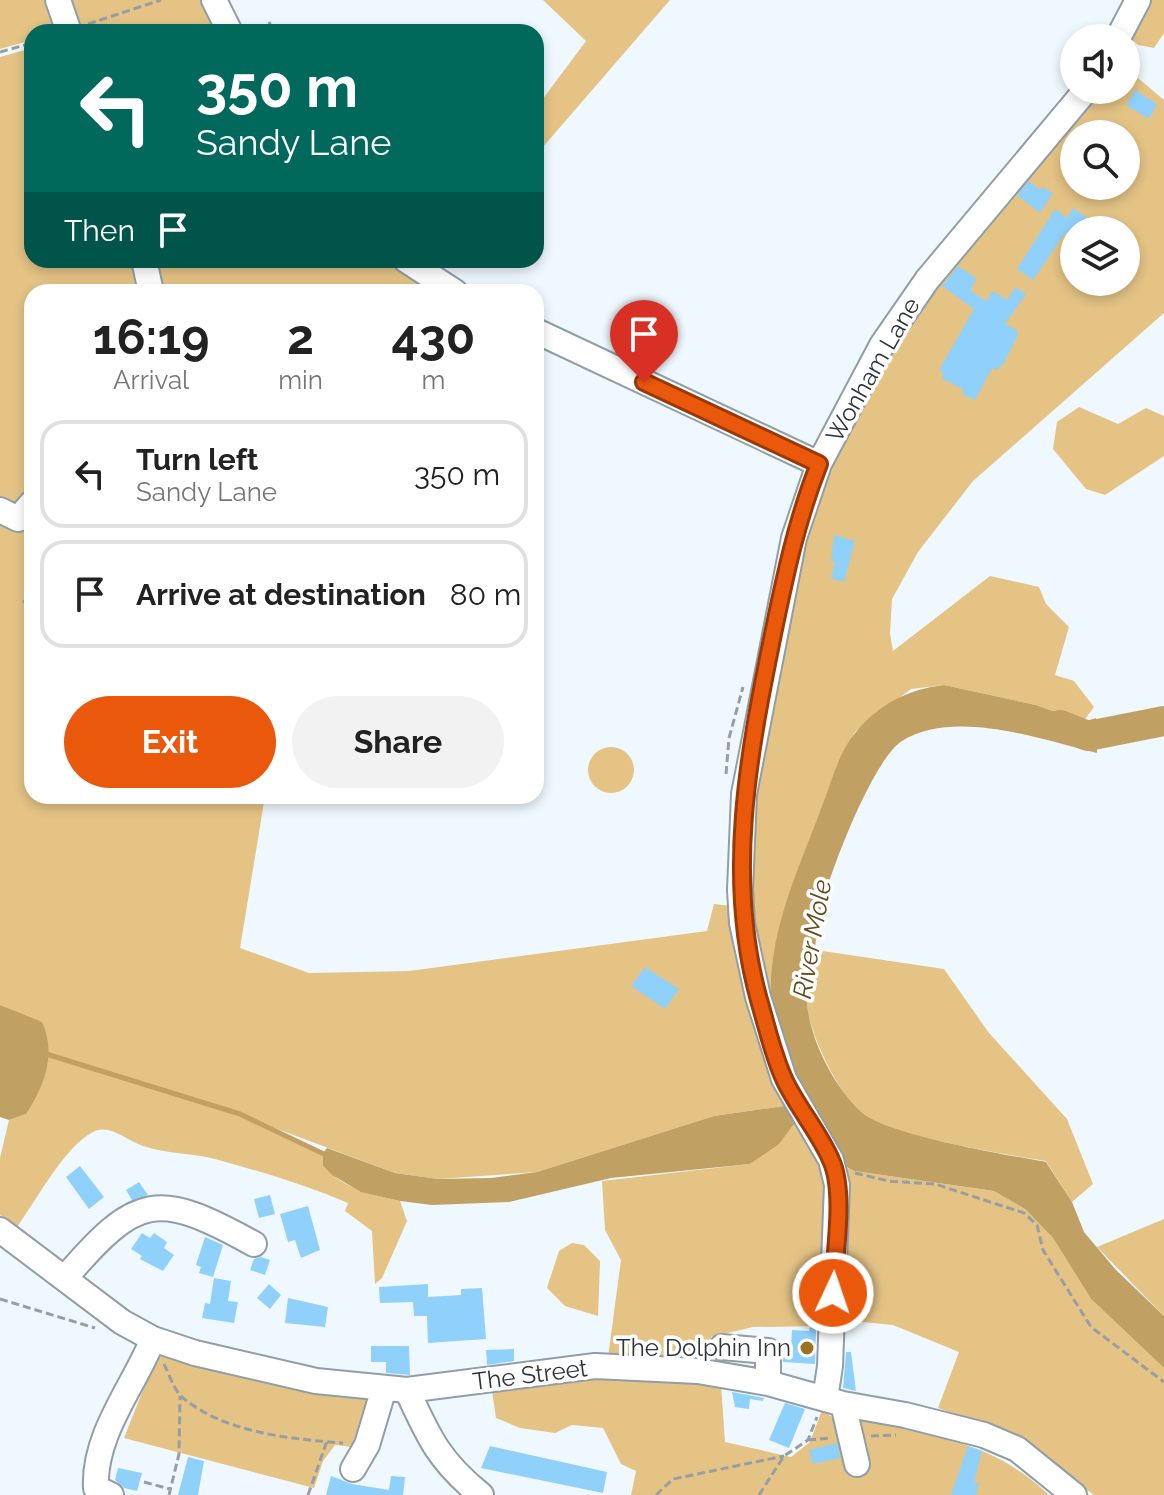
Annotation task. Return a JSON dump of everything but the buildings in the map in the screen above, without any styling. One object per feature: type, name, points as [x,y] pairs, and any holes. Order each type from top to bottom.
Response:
[{"type":"street","points":[[58,0],[67,24]]},
{"type":"street","points":[[214,0],[226,24]]},
{"type":"street","points":[[1125,24],[1138,0]]},
{"type":"street","name":"Wonham Lane","points":[[834,1401],[830,1366],[837,1185],[831,1160],[810,1128],[779,1065],[758,997],[742,923],[740,890],[744,794],[762,689],[794,538],[819,464],[855,392],[905,310],[1074,104]]},
{"type":"street","points":[[418,268],[443,284]]},
{"type":"street","points":[[544,335],[819,464]]},
{"type":"street","points":[[0,510],[18,519],[24,512]]},
{"type":"street","points":[[65,1278],[107,1231],[130,1213],[148,1208],[179,1208],[254,1244]]},
{"type":"street","name":"The Street","points":[[0,1230],[122,1322],[153,1339],[195,1353],[316,1381],[396,1389],[595,1366],[698,1371],[768,1383],[984,1435],[1017,1449],[1074,1495]]},
{"type":"street","points":[[111,1495],[96,1488],[95,1469],[103,1442],[153,1339]]},
{"type":"street","points":[[722,1347],[768,1351],[768,1383]]},
{"type":"street","points":[[353,1469],[396,1389],[451,1470],[481,1495]]},
{"type":"street","points":[[834,1401],[851,1436],[857,1464]]},
{"type":"path","points":[[90,24],[161,0]]},
{"type":"path","points":[[0,52],[24,45]]},
{"type":"path","points":[[853,1173],[888,1181],[935,1184],[1024,1213],[1037,1225],[1043,1250],[1091,1327],[1164,1382]]},
{"type":"path","points":[[0,1299],[100,1329]]},
{"type":"path","points":[[153,1339],[180,1396],[179,1454],[169,1495]]},
{"type":"path","points":[[180,1396],[222,1420],[297,1441],[367,1445]]},
{"type":"path","points":[[656,1495],[673,1479],[784,1456],[808,1440],[834,1401]]},
{"type":"path","points":[[808,1440],[896,1435]]},
{"type":"path","points":[[308,1495],[327,1441]]},
{"type":"path","points":[[759,1495],[784,1456]]},
{"type":"path","points":[[144,1482],[170,1489]]},
{"type":"shaded area","points":[[0,0],[52,0],[58,24],[24,24],[24,42],[0,49]]},
{"type":"shaded area","points":[[68,0],[202,0],[213,24],[76,24]]},
{"type":"shaded area","points":[[543,0],[670,0],[544,146],[544,97],[586,41]]},
{"type":"shaded area","points":[[1145,0],[1164,0],[1164,33],[1154,48],[1140,45],[1140,24],[1132,24]]},
{"type":"shaded area","points":[[24,50],[24,268],[399,268],[420,284],[24,284],[24,804],[264,804],[240,948],[309,973],[409,971],[707,931],[714,904],[732,906],[791,1105],[714,1116],[537,1172],[438,1179],[395,1173],[256,1121],[323,1153],[323,1166],[349,1185],[400,1201],[407,1221],[382,1278],[375,1284],[372,1231],[345,1211],[348,1203],[232,1164],[143,1146],[106,1130],[93,1132],[82,1139],[51,1175],[17,1227],[0,1215],[0,1158],[9,1120],[26,1114],[11,1010],[0,1005],[0,57]]},
{"type":"shaded area","points":[[1140,80],[1164,100],[1164,313],[973,481],[918,552],[892,599],[890,633],[893,651],[990,576],[1039,587],[1046,604],[1069,627],[1055,675],[1074,681],[1094,707],[1083,722],[1036,705],[944,685],[911,689],[855,732],[841,758],[817,822],[773,1020],[745,909],[747,836],[808,502],[832,448],[924,294],[1060,132],[1060,200],[1140,200],[1140,120],[1070,120],[1083,104],[1140,104]]},
{"type":"shaded area","points":[[1079,407],[1118,424],[1146,408],[1164,416],[1164,456],[1105,495],[1086,489],[1053,449],[1057,422]]},
{"type":"shaded area","points":[[611,747],[627,754],[634,770],[627,786],[611,793],[595,786],[588,770],[595,754]]},
{"type":"shaded area","points":[[816,950],[944,969],[989,1033],[1067,1119],[1093,1184],[1072,1202],[1046,1161],[922,1137],[876,1122],[861,1113],[843,1092],[825,1060],[812,1026],[807,998]]},
{"type":"shaded area","points":[[799,1117],[830,1177],[826,1326],[753,1327],[711,1337],[708,1366],[608,1357],[621,1260],[605,1230],[602,1181],[750,1164]]},
{"type":"shaded area","points":[[841,1165],[854,1171],[994,1191],[1025,1209],[1053,1238],[1091,1299],[1164,1368],[1164,1495],[1094,1495],[1011,1434],[938,1408],[959,1352],[893,1325],[843,1320],[843,1231],[848,1178]]},
{"type":"shaded area","points":[[1164,1219],[1164,1316],[1097,1247]]},
{"type":"shaded area","points":[[572,1243],[584,1245],[600,1261],[598,1316],[565,1306],[547,1288],[559,1251]]},
{"type":"shaded area","points":[[167,1352],[378,1395],[360,1448],[335,1445],[323,1461],[314,1488],[124,1438],[154,1362]]},
{"type":"shaded area","points":[[611,1375],[721,1384],[725,1442],[791,1457],[810,1442],[822,1410],[836,1420],[859,1417],[952,1433],[952,1441],[1004,1461],[1049,1495],[631,1495],[636,1471],[621,1464],[603,1428],[572,1425],[555,1433],[520,1428],[496,1418],[492,1391],[497,1386]]},
{"type":"water","points":[[944,685],[1036,705],[1083,722],[1096,718],[1097,753],[1025,735],[972,727],[947,727],[923,732],[902,741],[890,752],[865,794],[824,897],[807,994],[813,1033],[841,1089],[860,1111],[873,1120],[919,1136],[1046,1162],[1072,1202],[1084,1232],[1116,1270],[1164,1316],[1164,1368],[1091,1299],[1053,1238],[1025,1209],[994,1191],[854,1171],[842,1163],[803,1102],[779,1046],[771,991],[777,938],[792,885],[840,759],[856,732],[875,713],[907,694]]},
{"type":"water","points":[[0,1005],[42,1022],[48,1046],[43,1081],[32,1103],[26,1114],[9,1120],[0,1117]]},
{"type":"water","points":[[791,1105],[799,1117],[779,1144],[750,1164],[611,1178],[509,1202],[432,1205],[400,1201],[361,1192],[323,1166],[323,1153],[327,1148],[395,1173],[438,1179],[491,1178],[537,1172],[714,1116]]},
{"type":"waterway","name":"River Mole","points":[[1060,725],[1088,736],[1164,721]]},
{"type":"waterway","points":[[43,1053],[240,1114],[326,1155]]},
{"type":"place","name":"The Dolphin Inn","points":[[807,1348]]},
{"type":"route","points":[[644,382],[819,464],[794,538],[762,689],[744,794],[740,890],[742,923],[758,997],[784,1079],[831,1160],[837,1185],[833,1293]]}]
